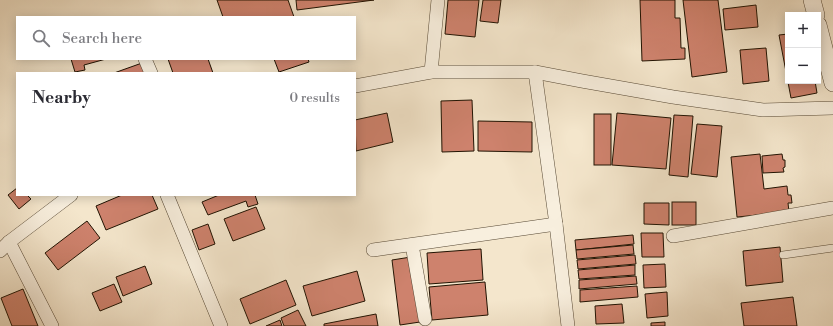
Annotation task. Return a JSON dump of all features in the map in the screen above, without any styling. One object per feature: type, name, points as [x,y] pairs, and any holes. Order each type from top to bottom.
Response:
[{"type":"street","points":[[431,72],[438,0]]},
{"type":"street","points":[[812,0],[815,12]]},
{"type":"street","points":[[821,37],[833,83]]},
{"type":"street","points":[[145,60],[151,72]]},
{"type":"street","points":[[356,86],[431,72],[535,72],[673,97],[763,110],[833,108]]},
{"type":"street","points":[[535,72],[556,224],[568,326]]},
{"type":"street","points":[[52,326],[5,246],[69,196]]},
{"type":"street","points":[[167,196],[221,326]]},
{"type":"street","points":[[673,236],[833,208]]},
{"type":"street","points":[[373,250],[556,224]]},
{"type":"street","points":[[412,245],[425,319]]},
{"type":"lane","points":[[783,255],[833,248]]},
{"type":"building","points":[[217,0],[288,0],[294,16],[223,16]]},
{"type":"building","points":[[296,0],[374,0],[297,10]]},
{"type":"building","points":[[448,0],[479,0],[475,37],[445,34]]},
{"type":"building","points":[[483,0],[501,0],[498,23],[480,21]]},
{"type":"building","points":[[640,0],[675,0],[675,18],[680,18],[681,48],[685,48],[685,59],[642,61]]},
{"type":"building","points":[[683,0],[718,0],[727,72],[692,77]]},
{"type":"building","points":[[756,5],[758,27],[725,30],[723,9]]},
{"type":"building","points":[[785,34],[785,66],[779,35]]},
{"type":"building","points":[[766,48],[769,81],[743,84],[740,50]]},
{"type":"building","points":[[71,60],[102,60],[84,65],[85,70],[75,72]]},
{"type":"building","points":[[168,60],[208,60],[213,72],[173,72]]},
{"type":"building","points":[[274,60],[308,60],[309,62],[279,72]]},
{"type":"building","points":[[142,63],[145,72],[117,72]]},
{"type":"building","points":[[788,84],[816,84],[817,93],[791,98]]},
{"type":"building","points":[[472,100],[474,151],[442,152],[441,101]]},
{"type":"building","points":[[387,113],[393,142],[356,151],[356,120]]},
{"type":"building","points":[[617,113],[671,118],[666,169],[612,165]]},
{"type":"building","points":[[594,114],[611,114],[611,165],[594,165]]},
{"type":"building","points":[[674,115],[693,116],[688,177],[669,175]]},
{"type":"building","points":[[478,121],[532,122],[532,152],[478,151]]},
{"type":"building","points":[[697,124],[722,126],[717,177],[691,174]]},
{"type":"building","points":[[760,154],[764,189],[787,186],[788,195],[791,195],[792,203],[788,203],[789,212],[737,217],[731,157]]},
{"type":"building","points":[[782,154],[783,160],[785,160],[785,167],[783,168],[784,172],[763,173],[762,156]]},
{"type":"building","points":[[16,189],[16,196],[28,196],[31,199],[19,209],[8,195]]},
{"type":"building","points":[[120,196],[152,196],[158,209],[106,230],[96,206]]},
{"type":"building","points":[[217,196],[255,196],[258,204],[248,207],[246,201],[208,215],[202,202]]},
{"type":"building","points":[[672,202],[696,202],[696,225],[672,225]]},
{"type":"building","points":[[644,203],[669,203],[669,225],[644,224]]},
{"type":"building","points":[[256,207],[265,229],[233,241],[224,219]]},
{"type":"building","points":[[87,221],[100,238],[58,270],[45,253]]},
{"type":"building","points":[[208,224],[215,244],[199,250],[192,230]]},
{"type":"building","points":[[641,233],[663,233],[664,257],[642,257]]},
{"type":"building","points":[[633,235],[634,244],[576,250],[575,240]]},
{"type":"building","points":[[633,245],[634,254],[577,259],[576,250]]},
{"type":"building","points":[[780,247],[783,282],[746,286],[743,251]]},
{"type":"building","points":[[481,249],[483,280],[429,284],[427,253]]},
{"type":"building","points":[[635,255],[636,264],[578,269],[577,260]]},
{"type":"building","points":[[411,257],[420,322],[400,325],[392,260]]},
{"type":"building","points":[[665,264],[666,287],[644,288],[643,265]]},
{"type":"building","points":[[635,265],[635,275],[579,279],[578,270]]},
{"type":"building","points":[[145,266],[152,284],[123,296],[116,277]]},
{"type":"building","points":[[357,271],[365,301],[312,316],[303,286]]},
{"type":"building","points":[[636,276],[637,284],[579,289],[579,280]]},
{"type":"building","points":[[286,280],[296,305],[250,324],[240,299]]},
{"type":"building","points":[[485,282],[488,315],[432,320],[429,287]]},
{"type":"building","points":[[114,284],[122,302],[100,311],[92,293]]},
{"type":"building","points":[[637,286],[638,297],[580,302],[580,290]]},
{"type":"building","points":[[23,289],[38,326],[12,326],[1,298]]},
{"type":"building","points":[[667,292],[668,316],[647,318],[645,294]]},
{"type":"building","points":[[793,297],[797,326],[744,326],[741,303]]},
{"type":"building","points":[[622,304],[624,323],[596,324],[595,306]]},
{"type":"building","points":[[298,310],[306,326],[284,326],[281,318]]},
{"type":"building","points":[[376,314],[378,326],[324,326],[324,324]]},
{"type":"building","points":[[280,320],[282,326],[266,326]]},
{"type":"building","points":[[665,322],[665,326],[651,326],[651,323]]}]
